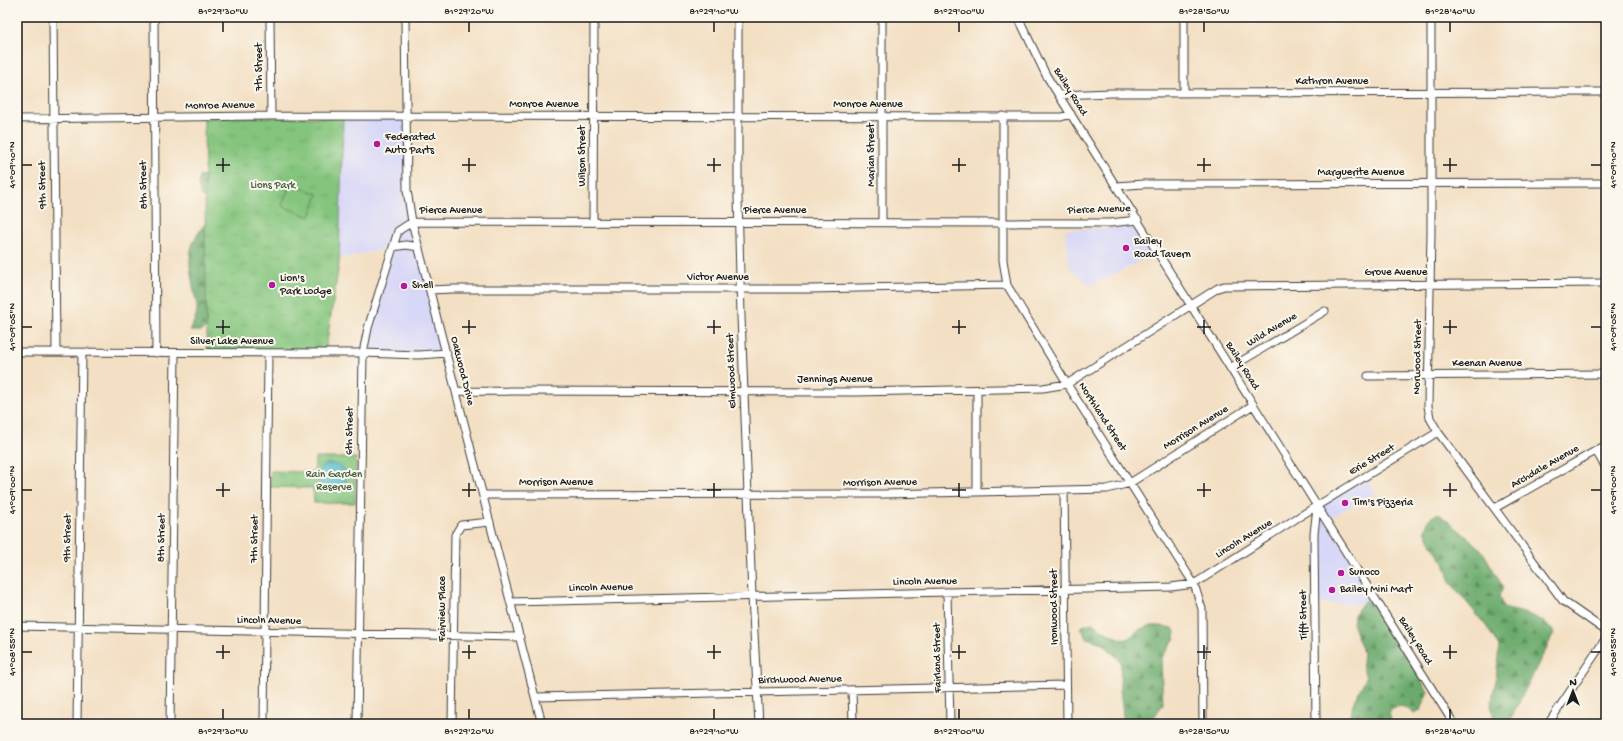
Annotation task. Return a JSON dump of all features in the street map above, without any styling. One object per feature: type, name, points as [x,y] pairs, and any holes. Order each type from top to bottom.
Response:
[{"type":"street","name":"9th Street","points":[[53,17],[56,352]]},
{"type":"street","name":"8th Street","points":[[154,17],[156,353]]},
{"type":"street","name":"7th Street","points":[[270,17],[271,116]]},
{"type":"street","name":"Oakwood Drive","points":[[405,17],[406,190],[412,222],[542,724]]},
{"type":"street","name":"Wilson Street","points":[[593,222],[594,17]]},
{"type":"street","name":"Elmwood Street","points":[[738,17],[740,289],[747,494],[759,724]]},
{"type":"street","name":"Marian Street","points":[[882,17],[882,222]]},
{"type":"street","name":"Bailey Road","points":[[1018,17],[1046,75],[1454,724]]},
{"type":"street","points":[[1184,17],[1184,93]]},
{"type":"street","name":"Norwood Street","points":[[1431,17],[1429,412],[1433,424],[1438,432],[1564,601],[1606,632]]},
{"type":"street","name":"Kathron Avenue","points":[[1059,95],[1184,93],[1606,92]]},
{"type":"street","name":"Monroe Avenue","points":[[17,119],[271,116],[1061,116],[1071,114]]},
{"type":"street","name":"Northland Street","points":[[1003,116],[1003,260],[1007,285],[1067,384],[1194,584],[1202,609],[1203,724]]},
{"type":"street","name":"Marguerite Avenue","points":[[1116,186],[1151,184],[1606,183]]},
{"type":"street","name":"Pierce Avenue","points":[[412,222],[1110,223],[1138,220]]},
{"type":"street","name":"6th Street","points":[[357,724],[363,353],[368,328],[398,231],[412,222]]},
{"type":"street","points":[[393,247],[406,245],[419,247]]},
{"type":"street","name":"Grove Avenue","points":[[1191,305],[1218,288],[1235,285],[1606,283]]},
{"type":"street","name":"Victor Avenue","points":[[430,290],[897,289],[1007,285]]},
{"type":"street","name":"Jennings Avenue","points":[[456,391],[857,392],[1043,388],[1067,384],[1191,305]]},
{"type":"street","name":"Wild Avenue","points":[[1230,368],[1325,311]]},
{"type":"street","name":"Silver Lake Avenue","points":[[17,352],[268,354],[363,353],[419,355],[446,353]]},
{"type":"street","name":"9th Street","points":[[77,724],[82,353]]},
{"type":"street","name":"8th Street","points":[[170,724],[175,353]]},
{"type":"street","name":"7th Street","points":[[264,724],[268,354]]},
{"type":"street","name":"Keenan Avenue","points":[[1368,376],[1606,374]]},
{"type":"street","points":[[978,390],[978,492]]},
{"type":"street","name":"Morrison Avenue","points":[[483,494],[884,494],[1107,489],[1130,483],[1254,405]]},
{"type":"street","name":"Erie Street","points":[[1318,507],[1438,432]]},
{"type":"street","name":"Archdale Avenue","points":[[1495,508],[1606,445]]},
{"type":"street","points":[[1596,451],[1606,468]]},
{"type":"street","name":"Ironwood Street","points":[[1064,490],[1067,724]]},
{"type":"street","name":"Lincoln Avenue","points":[[510,602],[1171,588],[1194,584],[1297,518],[1318,507]]},
{"type":"street","name":"Tifft Street","points":[[1316,724],[1314,534],[1318,507]]},
{"type":"street","name":"Fairview Place","points":[[452,724],[455,535],[461,525],[490,522]]},
{"type":"street","name":"Fairland Street","points":[[947,592],[950,724]]},
{"type":"street","name":"Lincoln Avenue","points":[[17,626],[520,637]]},
{"type":"street","points":[[1548,724],[1606,638]]},
{"type":"street","name":"Birchwood Avenue","points":[[536,697],[1066,685]]},
{"type":"street","points":[[852,690],[853,724]]},
{"type":"shaded area","points":[[406,116],[407,190],[447,353],[363,353],[391,252],[383,249],[339,259],[343,117]]},
{"type":"shaded area","points":[[1133,227],[1150,254],[1142,260],[1090,286],[1070,268],[1065,230]]},
{"type":"shaded area","points":[[1365,477],[1376,493],[1326,520],[1376,600],[1368,604],[1314,604],[1317,507]]},
{"type":"green space","name":"Lions Park","points":[[343,117],[339,263],[325,354],[207,353],[204,118]]},
{"type":"green space","points":[[211,176],[214,323],[202,331],[190,331],[197,314],[197,304],[190,270],[190,252],[197,236],[211,218],[211,204],[201,196],[198,185],[199,177]]},
{"type":"green space","points":[[290,184],[318,194],[310,217],[282,206]]},
{"type":"green space","name":"Rain Garden Reserve","points":[[315,458],[356,458],[355,503],[314,503],[313,488],[270,487],[271,471],[314,472]]},
{"type":"green space","points":[[1438,513],[1478,546],[1483,552],[1503,587],[1499,595],[1503,608],[1524,613],[1545,622],[1554,633],[1511,718],[1503,723],[1494,721],[1491,705],[1496,680],[1499,647],[1487,627],[1450,582],[1444,563],[1432,545],[1425,530],[1429,519]]},
{"type":"green space","points":[[1365,600],[1379,608],[1428,692],[1420,711],[1414,714],[1409,709],[1404,707],[1392,708],[1389,713],[1392,724],[1349,724],[1352,706],[1366,678],[1362,664],[1363,652],[1353,626],[1354,615]]},
{"type":"green space","points":[[1092,623],[1111,635],[1125,640],[1142,628],[1150,626],[1164,626],[1173,628],[1175,638],[1161,659],[1163,704],[1149,724],[1124,724],[1120,689],[1121,662],[1103,643],[1087,638],[1080,627]]},
{"type":"water","points":[[327,464],[336,464],[344,469],[346,480],[341,490],[330,490],[315,479],[315,476],[320,468]]},
{"type":"place","name":"Federated Auto Parts","points":[[377,144]]},
{"type":"place","name":"Bailey Road Tavern","points":[[1126,248]]},
{"type":"place","name":"Lion's Park Lodge","points":[[272,285]]},
{"type":"place","name":"Shell","points":[[404,286]]},
{"type":"place","name":"Tim's Pizzeria","points":[[1345,503]]},
{"type":"place","name":"Sunoco","points":[[1341,573]]},
{"type":"place","name":"Bailey Mini Mart","points":[[1332,590]]}]
